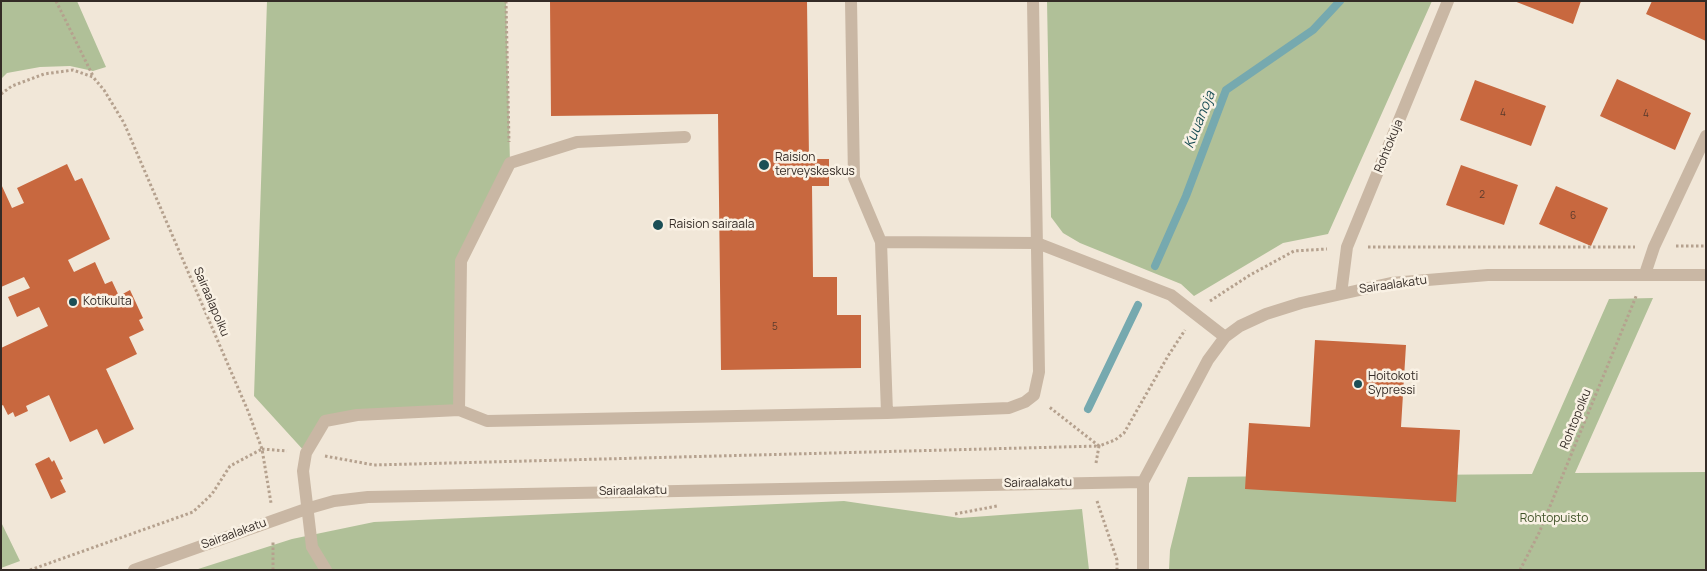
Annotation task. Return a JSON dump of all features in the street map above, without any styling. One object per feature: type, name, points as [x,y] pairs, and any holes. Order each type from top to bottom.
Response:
[{"type":"street","points":[[851,1],[854,178],[881,242],[887,413]]},
{"type":"street","points":[[326,570],[312,547],[303,471],[306,453],[325,421],[357,415],[459,410],[487,421],[887,413],[1009,408],[1025,402],[1034,395],[1039,372],[1033,1]]},
{"type":"street","name":"Rohtokuja","points":[[1341,294],[1347,247],[1448,1]]},
{"type":"street","points":[[1645,274],[1654,246],[1706,136]]},
{"type":"street","points":[[459,410],[461,261],[510,163],[576,142],[685,137]]},
{"type":"street","points":[[881,242],[1037,243],[1171,295],[1225,337]]},
{"type":"street","name":"Sairaalakatu","points":[[1143,570],[1143,482],[1208,360],[1225,337],[1240,326],[1266,314],[1391,283],[1488,275],[1706,275]]},
{"type":"street","name":"Sairaalakatu","points":[[134,570],[306,509],[334,502],[368,497],[1143,482]]},
{"type":"path","name":"Sairaalapolku","points":[[56,1],[93,77],[104,90],[124,123],[248,411],[262,449]]},
{"type":"path","points":[[506,1],[510,163]]},
{"type":"path","points":[[1,94],[12,86],[44,74],[73,70],[93,77]]},
{"type":"path","points":[[30,570],[194,512],[212,494],[230,466],[262,449],[306,453],[374,465],[1098,446],[1115,440],[1124,433],[1168,356],[1195,315],[1212,299],[1294,251],[1347,247],[1706,246]]},
{"type":"path","name":"Rohtopolku","points":[[1520,570],[1539,532],[1645,274]]},
{"type":"path","points":[[1034,395],[1098,446]]},
{"type":"path","points":[[1098,446],[1093,482],[1100,512],[1117,560],[1117,570]]},
{"type":"green space","points":[[1,1],[77,1],[106,67],[93,71],[70,66],[40,67],[7,73],[1,79]]},
{"type":"green space","points":[[267,1],[506,1],[510,163],[461,261],[459,410],[325,421],[306,453],[254,396]]},
{"type":"green space","points":[[1047,1],[1432,1],[1328,234],[1283,243],[1194,296],[1181,284],[1080,243],[1063,233],[1051,217]]},
{"type":"green space","name":"Rohtopuisto","points":[[1653,298],[1575,473],[1706,472],[1706,570],[1169,570],[1170,550],[1188,477],[1532,474],[1609,299]]},
{"type":"green space","points":[[844,501],[960,518],[1082,509],[1089,570],[195,570],[292,539],[374,522]]},
{"type":"green space","points":[[1,522],[20,561],[1,568]]},
{"type":"building","points":[[550,1],[807,1],[809,159],[829,159],[829,186],[812,186],[813,277],[837,277],[837,315],[861,315],[861,368],[721,370],[718,114],[551,116]]},
{"type":"building","points":[[1514,1],[1581,1],[1573,24]]},
{"type":"building","points":[[1652,1],[1706,1],[1706,41],[1646,14]]},
{"type":"building","points":[[1617,79],[1691,113],[1675,150],[1600,116]]},
{"type":"building","points":[[1475,80],[1546,106],[1531,146],[1460,120]]},
{"type":"building","name":"Kotikulta","points":[[67,164],[75,181],[82,178],[110,239],[68,260],[74,272],[95,262],[105,284],[112,281],[119,296],[130,290],[143,318],[139,320],[144,330],[129,337],[137,354],[106,369],[134,429],[104,444],[97,429],[70,442],[49,395],[26,406],[28,411],[15,417],[13,412],[8,415],[3,405],[1,406],[1,348],[48,326],[39,307],[17,317],[8,297],[30,288],[24,277],[1,287],[1,184],[12,208],[24,203],[17,188]]},
{"type":"building","points":[[1461,165],[1518,185],[1504,225],[1446,205]]},
{"type":"building","points":[[1556,186],[1608,208],[1591,246],[1539,224]]},
{"type":"building","name":"Hoitokoti Sypressi","points":[[1315,340],[1406,345],[1401,427],[1460,430],[1456,502],[1245,489],[1249,423],[1310,427]]},
{"type":"building","points":[[49,457],[52,462],[54,460],[63,479],[60,480],[66,492],[51,499],[35,464]]},
{"type":"waterway","name":"Kuuanoja","points":[[1155,266],[1186,196],[1226,90],[1313,30],[1340,1]]},
{"type":"waterway","name":"Kuuanoja","points":[[1088,409],[1138,305]]},
{"type":"place","name":"Raision terveyskeskus","points":[[764,165]]},
{"type":"place","name":"Raision sairaala","points":[[658,225]]},
{"type":"place","name":"Kotikulta","points":[[73,302]]},
{"type":"place","name":"Hoitokoti Sypressi","points":[[1358,384]]}]
